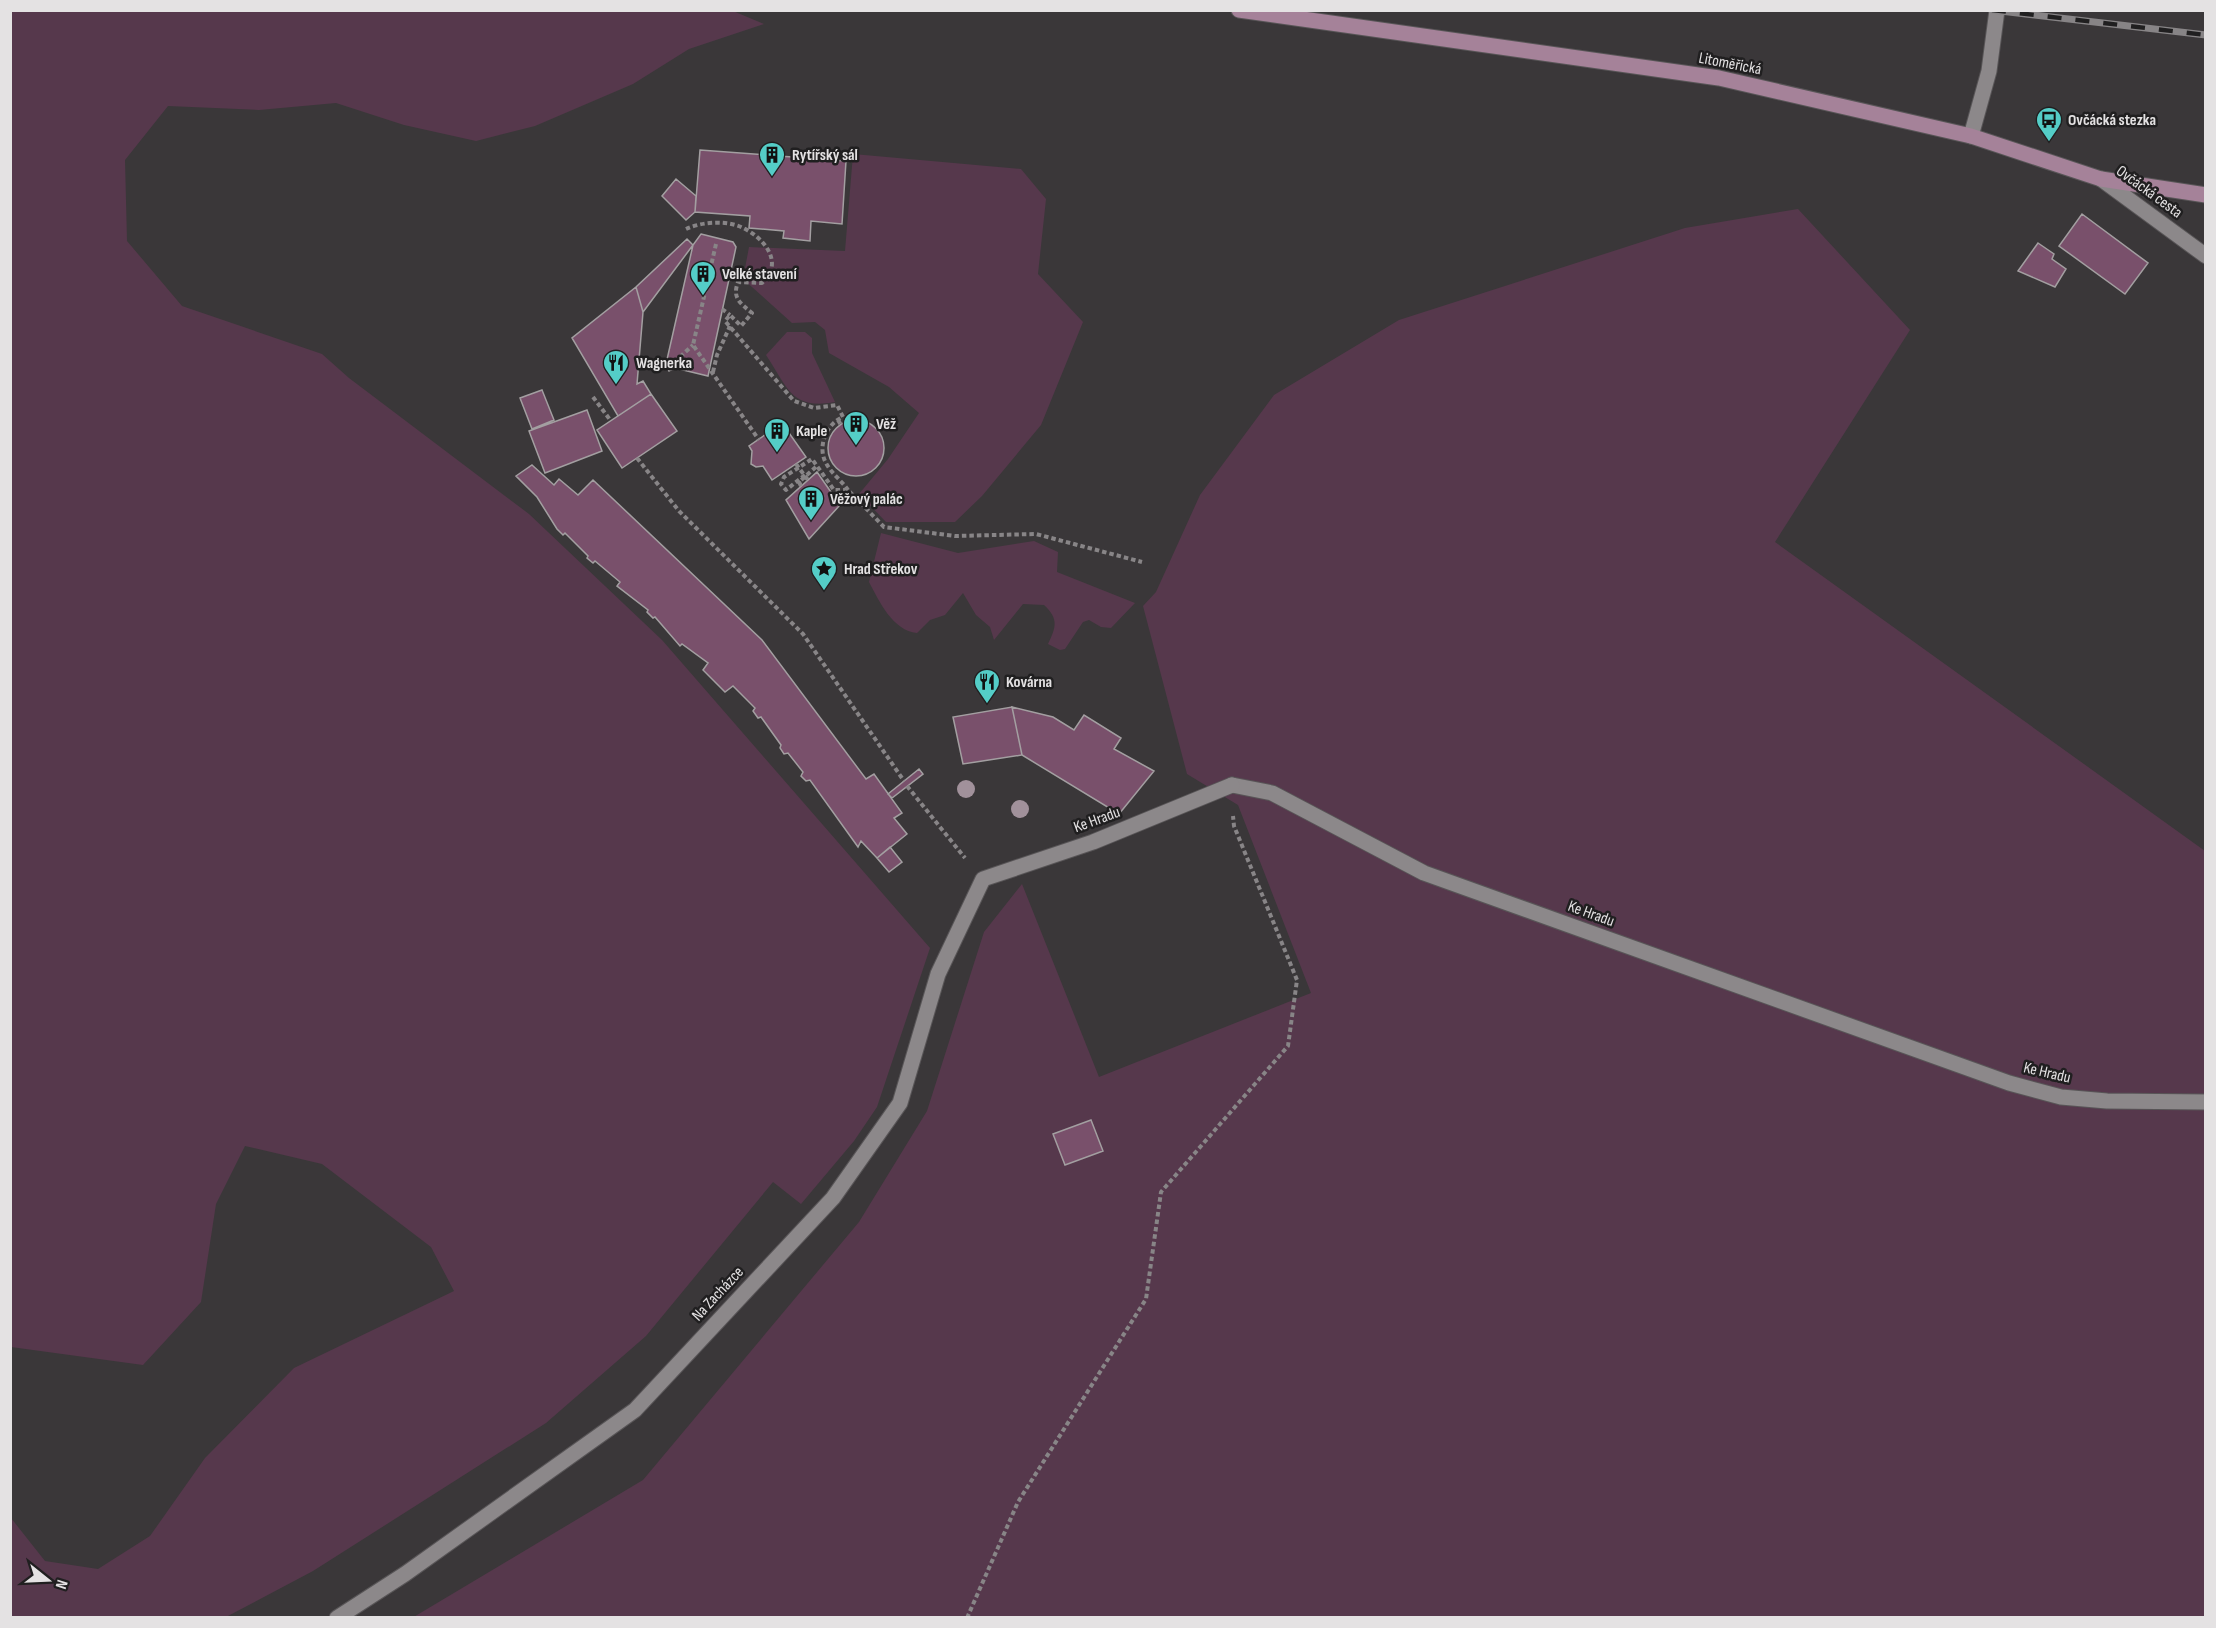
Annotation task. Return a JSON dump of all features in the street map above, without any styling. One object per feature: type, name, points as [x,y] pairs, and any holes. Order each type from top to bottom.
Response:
[{"type":"main road","name":"Litoměřická","points":[[1239,10],[1719,78],[1971,136],[2101,179],[2205,195]]},
{"type":"street","points":[[1971,136],[1989,71],[1997,10]]},
{"type":"street","name":"Ovčácká cesta","points":[[2101,179],[2205,256]]},
{"type":"street","name":"Ke Hradu","points":[[983,879],[1094,842],[1232,784],[1272,793],[1424,873],[2009,1083],[2072,1098],[2107,1101],[2205,1102]]},
{"type":"street","name":"Na Zacházce","points":[[337,1617],[405,1574],[635,1410],[833,1198],[900,1103],[938,974],[983,879]]},
{"type":"path","points":[[686,229],[702,222],[740,226],[771,253],[774,265],[770,276],[762,284],[738,282],[735,298],[752,314],[741,326],[722,309]]},
{"type":"path","points":[[669,367],[693,345],[716,244]]},
{"type":"path","points":[[730,315],[725,321],[794,401],[814,408],[837,405],[843,417],[824,438],[825,461],[849,491],[884,527],[955,536],[1036,534],[1142,562]]},
{"type":"path","points":[[713,372],[717,355],[730,326]]},
{"type":"path","points":[[693,345],[759,440]]},
{"type":"path","points":[[593,397],[611,421]]},
{"type":"path","points":[[838,420],[841,425]]},
{"type":"path","points":[[637,458],[679,511],[803,634],[904,781]]},
{"type":"path","points":[[805,475],[786,490],[781,484],[784,477],[812,459],[834,490],[849,491]]},
{"type":"path","points":[[796,464],[808,480]]},
{"type":"path","points":[[801,486],[799,482],[817,466]]},
{"type":"path","points":[[967,1617],[1018,1502],[1146,1299],[1161,1192],[1288,1046],[1297,981],[1234,826],[1232,784]]},
{"type":"path","points":[[907,786],[983,879]]},
{"type":"shaded area","points":[[11,11],[733,11],[764,24],[689,49],[633,84],[535,126],[476,141],[404,125],[336,103],[259,110],[168,106],[125,160],[127,241],[182,306],[322,354],[349,378],[529,514],[662,640],[930,948],[877,1107],[854,1141],[801,1204],[773,1182],[646,1336],[546,1423],[313,1571],[226,1617],[11,1617],[11,1518],[45,1561],[98,1569],[150,1536],[205,1458],[294,1368],[454,1291],[431,1247],[322,1164],[245,1146],[216,1204],[201,1302],[143,1365],[11,1347]]},
{"type":"shaded area","points":[[853,154],[1021,169],[1046,199],[1038,274],[1083,322],[1041,425],[982,496],[955,522],[886,522],[859,494],[888,459],[919,413],[889,387],[829,353],[825,330],[815,322],[792,323],[743,279],[749,247],[845,251]]},
{"type":"shaded area","points":[[1798,209],[1910,330],[1775,542],[2205,851],[2205,1617],[412,1618],[643,1480],[859,1222],[927,1111],[984,932],[1022,884],[1099,1077],[1311,993],[1238,805],[1187,774],[1143,606],[1156,592],[1200,495],[1274,395],[1399,320],[1685,228]]},
{"type":"shaded area","points":[[787,332],[805,332],[812,338],[812,353],[835,402],[809,403],[792,394],[786,386],[766,355]]},
{"type":"shaded area","points":[[881,533],[958,553],[1034,541],[1058,552],[1057,572],[1135,603],[1111,628],[1101,627],[1089,620],[1083,622],[1065,649],[1060,650],[1048,644],[1055,623],[1044,605],[1023,604],[994,640],[990,627],[976,615],[963,593],[945,615],[930,620],[917,633],[908,631],[888,614],[869,582]]},
{"type":"building","name":"Rytířský sál","points":[[700,150],[846,161],[842,224],[811,221],[810,241],[783,238],[784,231],[749,228],[750,216],[695,212]]},
{"type":"building","points":[[676,179],[696,196],[695,212],[686,220],[662,196]]},
{"type":"building","points":[[2082,214],[2148,263],[2125,294],[2059,246]]},
{"type":"building","name":"Velké stavení","points":[[701,234],[733,242],[736,247],[708,376],[675,368],[669,371],[666,364],[693,245]]},
{"type":"building","points":[[687,239],[693,245],[643,312],[636,287]]},
{"type":"building","points":[[2038,243],[2054,254],[2052,259],[2066,269],[2055,287],[2018,271]]},
{"type":"building","points":[[636,287],[643,312],[637,384],[643,381],[651,394],[618,416],[572,338]]},
{"type":"building","points":[[542,390],[554,420],[532,429],[520,398]]},
{"type":"building","points":[[651,394],[677,431],[622,468],[597,430]]},
{"type":"building","points":[[587,410],[602,451],[545,473],[529,431]]},
{"type":"building","name":"Věž","points":[[856,420],[871,425],[879,433],[884,448],[879,463],[871,471],[856,476],[841,471],[833,463],[828,448],[833,433],[841,425]]},
{"type":"building","name":"Kaple","points":[[782,423],[806,457],[772,480],[763,466],[756,467],[751,464],[752,451],[749,446]]},
{"type":"building","points":[[532,465],[554,485],[559,479],[578,495],[593,480],[762,640],[866,779],[874,774],[902,813],[894,818],[907,834],[877,858],[861,841],[858,847],[810,780],[806,781],[801,776],[803,772],[788,753],[784,754],[780,748],[781,745],[761,717],[758,718],[753,711],[755,708],[733,686],[725,692],[703,670],[708,663],[682,644],[680,646],[655,617],[653,618],[647,612],[648,610],[617,586],[620,582],[595,561],[593,563],[587,558],[588,556],[565,533],[563,535],[557,529],[537,497],[516,476]]},
{"type":"building","name":"Věžový palác","points":[[817,472],[840,505],[809,539],[786,500]]},
{"type":"building","points":[[1012,707],[1022,755],[963,764],[953,717]]},
{"type":"building","points":[[1012,707],[1053,717],[1074,730],[1084,715],[1121,738],[1114,749],[1154,771],[1119,814],[1022,755]]},
{"type":"building","points":[[919,769],[923,774],[892,798],[888,794]]},
{"type":"building","points":[[890,847],[902,862],[889,872],[877,858]]},
{"type":"building","points":[[1091,1120],[1103,1151],[1065,1165],[1053,1134]]},
{"type":"railway","points":[[1992,10],[2206,35]]},
{"type":"place","name":"Ovčácká stezka","points":[[2049,143]]},
{"type":"place","name":"Rytířský sál","points":[[772,178]]},
{"type":"place","name":"Velké stavení","points":[[703,297]]},
{"type":"place","name":"Wagnerka","points":[[616,386]]},
{"type":"place","name":"Věž","points":[[856,447]]},
{"type":"place","name":"Kaple","points":[[777,454]]},
{"type":"place","name":"Věžový palác","points":[[811,522]]},
{"type":"place","name":"Hrad Střekov","points":[[824,592]]},
{"type":"place","name":"Kovárna","points":[[987,705]]}]
